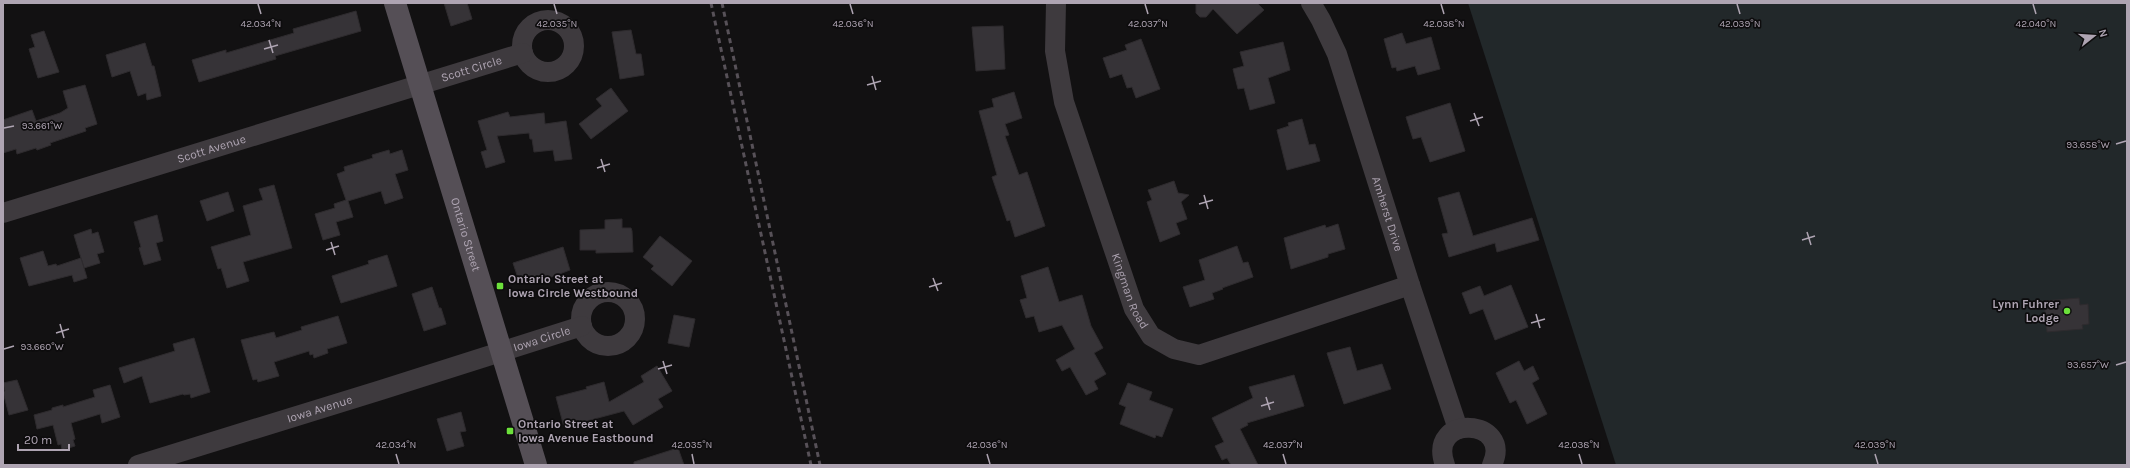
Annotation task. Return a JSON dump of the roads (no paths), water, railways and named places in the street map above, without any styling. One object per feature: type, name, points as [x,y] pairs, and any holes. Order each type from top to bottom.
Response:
[{"type":"main road","name":"Ontario Street","points":[[395,3],[536,465]]},
{"type":"street","name":"Kingman Road","points":[[1056,3],[1055,51],[1064,102],[1134,310],[1151,336],[1174,349],[1199,355],[1410,285]]},
{"type":"street","name":"Amherst Drive","points":[[1311,3],[1337,54],[1410,285],[1458,428]]},
{"type":"street","name":"Scott Circle","points":[[420,84],[523,53]]},
{"type":"street","name":"Scott Avenue","points":[[3,212],[420,84]]},
{"type":"street","name":"Iowa Circle","points":[[501,351],[582,326]]},
{"type":"street","name":"Iowa Avenue","points":[[138,465],[501,351]]},
{"type":"street","points":[[1445,465],[1442,449],[1445,441],[1458,428],[1475,427],[1489,436],[1495,452],[1492,465]]},
{"type":"railway","points":[[711,3],[811,465]]},
{"type":"railway","points":[[722,3],[820,465]]},
{"type":"place","name":"Ontario Street at Iowa Circle Westbound","points":[[500,286]]},
{"type":"place","name":"Lynn Fuhrer Lodge","points":[[2067,311]]},
{"type":"place","name":"Ontario Street at Iowa Avenue Eastbound","points":[[510,431]]}]
